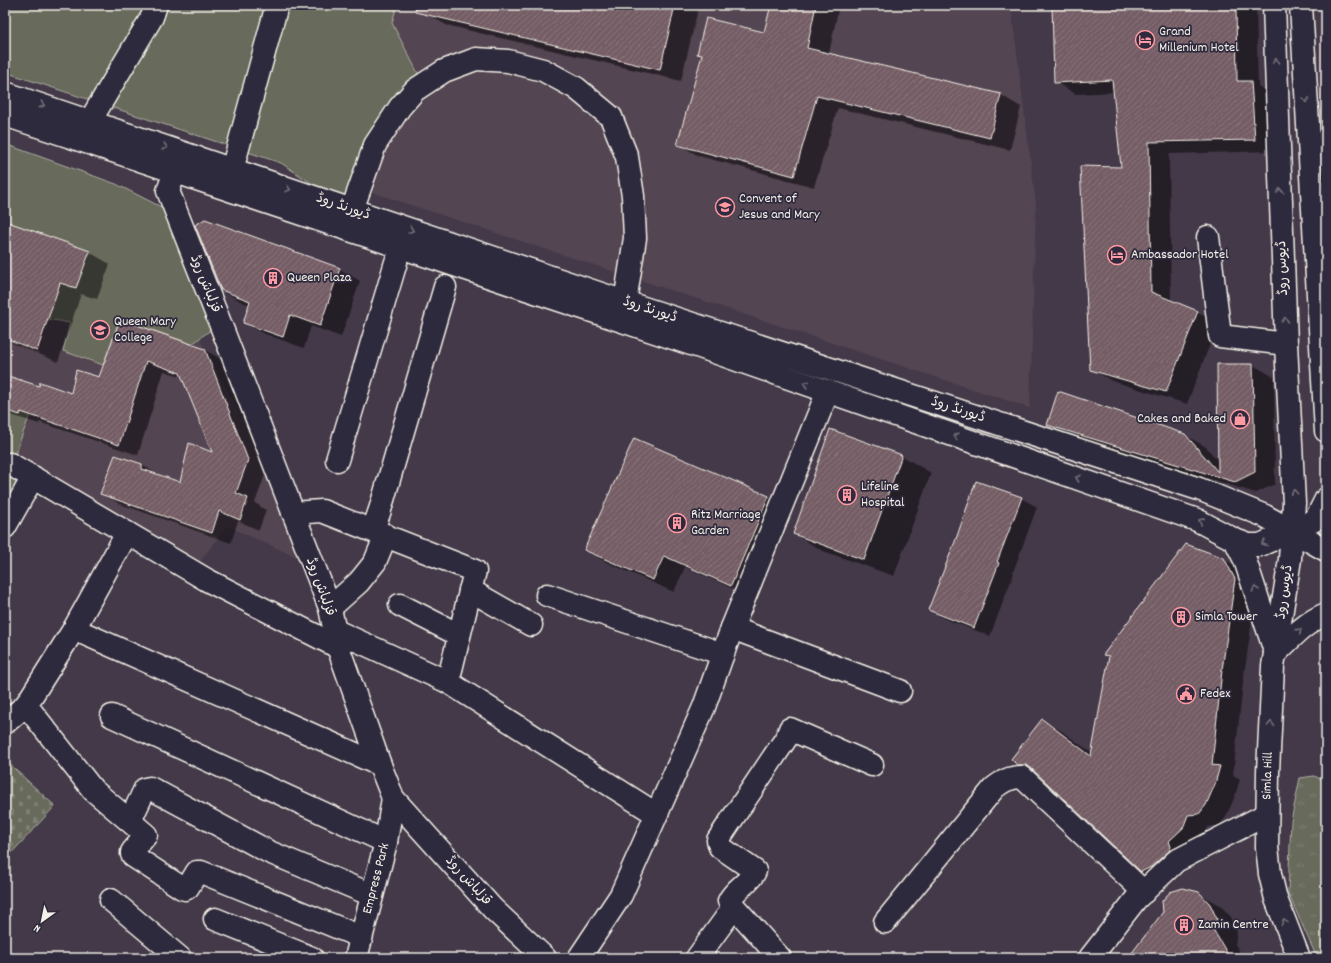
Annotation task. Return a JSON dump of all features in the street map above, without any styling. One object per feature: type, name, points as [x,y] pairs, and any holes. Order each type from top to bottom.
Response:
[{"type":"street","points":[[90,121],[152,17],[156,5]]},
{"type":"street","points":[[232,170],[277,5]]},
{"type":"street","name":"ڈیوس روڈ","points":[[1274,5],[1286,344],[1294,503],[1290,559],[1276,653]]},
{"type":"street","points":[[1301,5],[1326,431]]},
{"type":"street","points":[[352,210],[374,145],[400,107],[415,90],[444,71],[476,59],[508,61],[543,70],[576,88],[611,117],[627,157],[633,196],[636,238],[625,302]]},
{"type":"street","name":"ڈیورنڈ روڈ","points":[[5,93],[625,302],[1199,488],[1265,516],[1326,550]]},
{"type":"street","name":"ڈیورنڈ روڈ","points":[[5,115],[828,391],[1197,520],[1235,540],[1249,545],[1260,545],[1293,531]]},
{"type":"street","name":"قزلباش روڈ","points":[[175,172],[168,191],[330,608],[336,638],[380,766],[393,798],[493,909],[545,958]]},
{"type":"street","points":[[1208,236],[1220,336],[1286,344]]},
{"type":"street","points":[[337,460],[396,262]]},
{"type":"street","points":[[330,608],[359,582],[375,562],[382,503],[445,287]]},
{"type":"street","points":[[578,958],[621,895],[704,707],[732,628],[828,391]]},
{"type":"street","points":[[10,464],[207,580],[336,638],[448,682],[656,814]]},
{"type":"street","points":[[5,527],[33,477]]},
{"type":"street","points":[[1293,531],[1317,517],[1326,499]]},
{"type":"street","points":[[293,513],[322,511],[379,533],[473,580],[531,625]]},
{"type":"street","points":[[5,724],[26,705],[74,629],[127,533]]},
{"type":"street","points":[[1235,540],[1245,560],[1276,653],[1315,618],[1326,614]]},
{"type":"street","points":[[448,682],[473,580]]},
{"type":"street","points":[[547,595],[723,654]]},
{"type":"street","points":[[400,605],[459,635]]},
{"type":"street","points":[[732,628],[900,690]]},
{"type":"street","points":[[74,629],[380,766]]},
{"type":"street","name":"Simla Hill","points":[[1276,653],[1273,666],[1268,772],[1267,847],[1270,874],[1276,899],[1299,958]]},
{"type":"street","points":[[26,705],[93,790],[146,835],[132,854],[182,888],[185,889],[188,887],[197,872],[201,872],[361,937]]},
{"type":"street","points":[[112,716],[386,842]]},
{"type":"street","points":[[780,958],[729,901],[731,896],[753,875],[755,871],[720,847],[718,840],[787,737],[790,729],[872,766]]},
{"type":"street","points":[[885,922],[994,788],[1013,777],[1022,777],[1144,892]]},
{"type":"street","points":[[130,822],[145,789],[150,788],[269,852],[372,895]]},
{"type":"street","name":"Empress Park","points":[[356,958],[386,842],[393,798]]},
{"type":"street","points":[[1090,958],[1136,899],[1176,861],[1267,814]]},
{"type":"street","points":[[111,900],[180,958]]},
{"type":"street","points":[[697,958],[734,907]]},
{"type":"street","points":[[215,919],[312,958]]},
{"type":"shaded area","name":"Convent of Jesus and Mary","points":[[5,5],[1011,5],[1036,204],[1030,408],[5,72]]},
{"type":"shaded area","name":"Queen Mary College","points":[[5,144],[116,184],[293,513],[312,564],[227,526],[192,572],[33,477],[5,527]]},
{"type":"green space","points":[[5,5],[397,5],[392,23],[423,83],[411,93],[352,210],[281,163],[5,72]]},
{"type":"green space","points":[[5,144],[116,184],[179,216],[220,323],[192,344],[120,319],[103,365],[63,351],[70,323],[48,319],[60,283],[76,288],[89,251],[5,221]]},
{"type":"green space","points":[[5,407],[30,415],[11,464],[33,477],[5,527]]},
{"type":"green space","points":[[5,760],[55,806],[5,860]]},
{"type":"green space","points":[[1314,776],[1326,781],[1326,958],[1317,958],[1288,893],[1291,821],[1300,778]]},
{"type":"building","points":[[416,5],[675,5],[660,70],[415,12]]},
{"type":"building","points":[[771,5],[816,5],[807,48],[1001,94],[990,138],[817,96],[794,176],[677,145],[702,55],[697,54],[706,18],[764,32]]},
{"type":"building","points":[[1052,5],[1236,5],[1237,81],[1251,81],[1255,140],[1149,142],[1151,292],[1198,311],[1166,392],[1090,370],[1080,166],[1121,167],[1112,80],[1054,83]]},
{"type":"building","name":"Queen Plaza","points":[[205,219],[340,268],[320,326],[290,315],[283,337],[243,323],[250,301],[221,290],[195,225]]},
{"type":"building","points":[[5,221],[90,251],[76,288],[60,283],[37,351],[5,338]]},
{"type":"building","points":[[120,319],[205,349],[248,460],[236,493],[248,498],[240,520],[219,511],[212,533],[100,494],[115,455],[142,464],[142,469],[180,482],[189,443],[212,452],[180,373],[146,361],[119,445],[21,412],[20,415],[5,410],[5,375],[39,386],[40,382],[71,393],[76,370],[99,377]]},
{"type":"building","points":[[1217,364],[1253,364],[1255,472],[1235,482],[1047,425],[1058,391],[1185,434],[1218,472]]},
{"type":"building","name":"Lifeline Hospital","points":[[830,429],[902,455],[864,560],[793,534]]},
{"type":"building","name":"Ritz Marriage Garden","points":[[634,438],[769,496],[731,586],[664,556],[653,580],[584,550]]},
{"type":"building","points":[[976,481],[1022,497],[974,628],[928,610],[956,539]]},
{"type":"building","points":[[1186,544],[1224,558],[1235,579],[1222,670],[1212,765],[1220,766],[1215,784],[1206,805],[1199,814],[1188,815],[1183,828],[1169,841],[1171,847],[1169,851],[1151,867],[1141,872],[1031,768],[1026,765],[1017,765],[1011,759],[1042,719],[1091,756],[1109,656],[1103,655]]},
{"type":"building","name":"Zamin Centre","points":[[1183,888],[1199,892],[1210,904],[1217,919],[1214,931],[1230,958],[1128,958],[1163,912],[1162,901],[1170,892]]},
{"type":"place","name":"Grand Millenium Hotel","points":[[1145,40]]},
{"type":"place","name":"Convent of Jesus and Mary","points":[[725,207]]},
{"type":"place","name":"Ambassador Hotel","points":[[1117,255]]},
{"type":"place","name":"Queen Plaza","points":[[273,278]]},
{"type":"place","name":"Queen Mary College","points":[[100,330]]},
{"type":"place","name":"Cakes and Baked","points":[[1240,419]]},
{"type":"place","name":"Lifeline Hospital","points":[[847,495]]},
{"type":"place","name":"Ritz Marriage Garden","points":[[677,523]]},
{"type":"place","name":"Simla Tower","points":[[1181,617]]},
{"type":"place","name":"Fedex","points":[[1186,694]]},
{"type":"place","name":"Zamin Centre","points":[[1184,925]]}]
